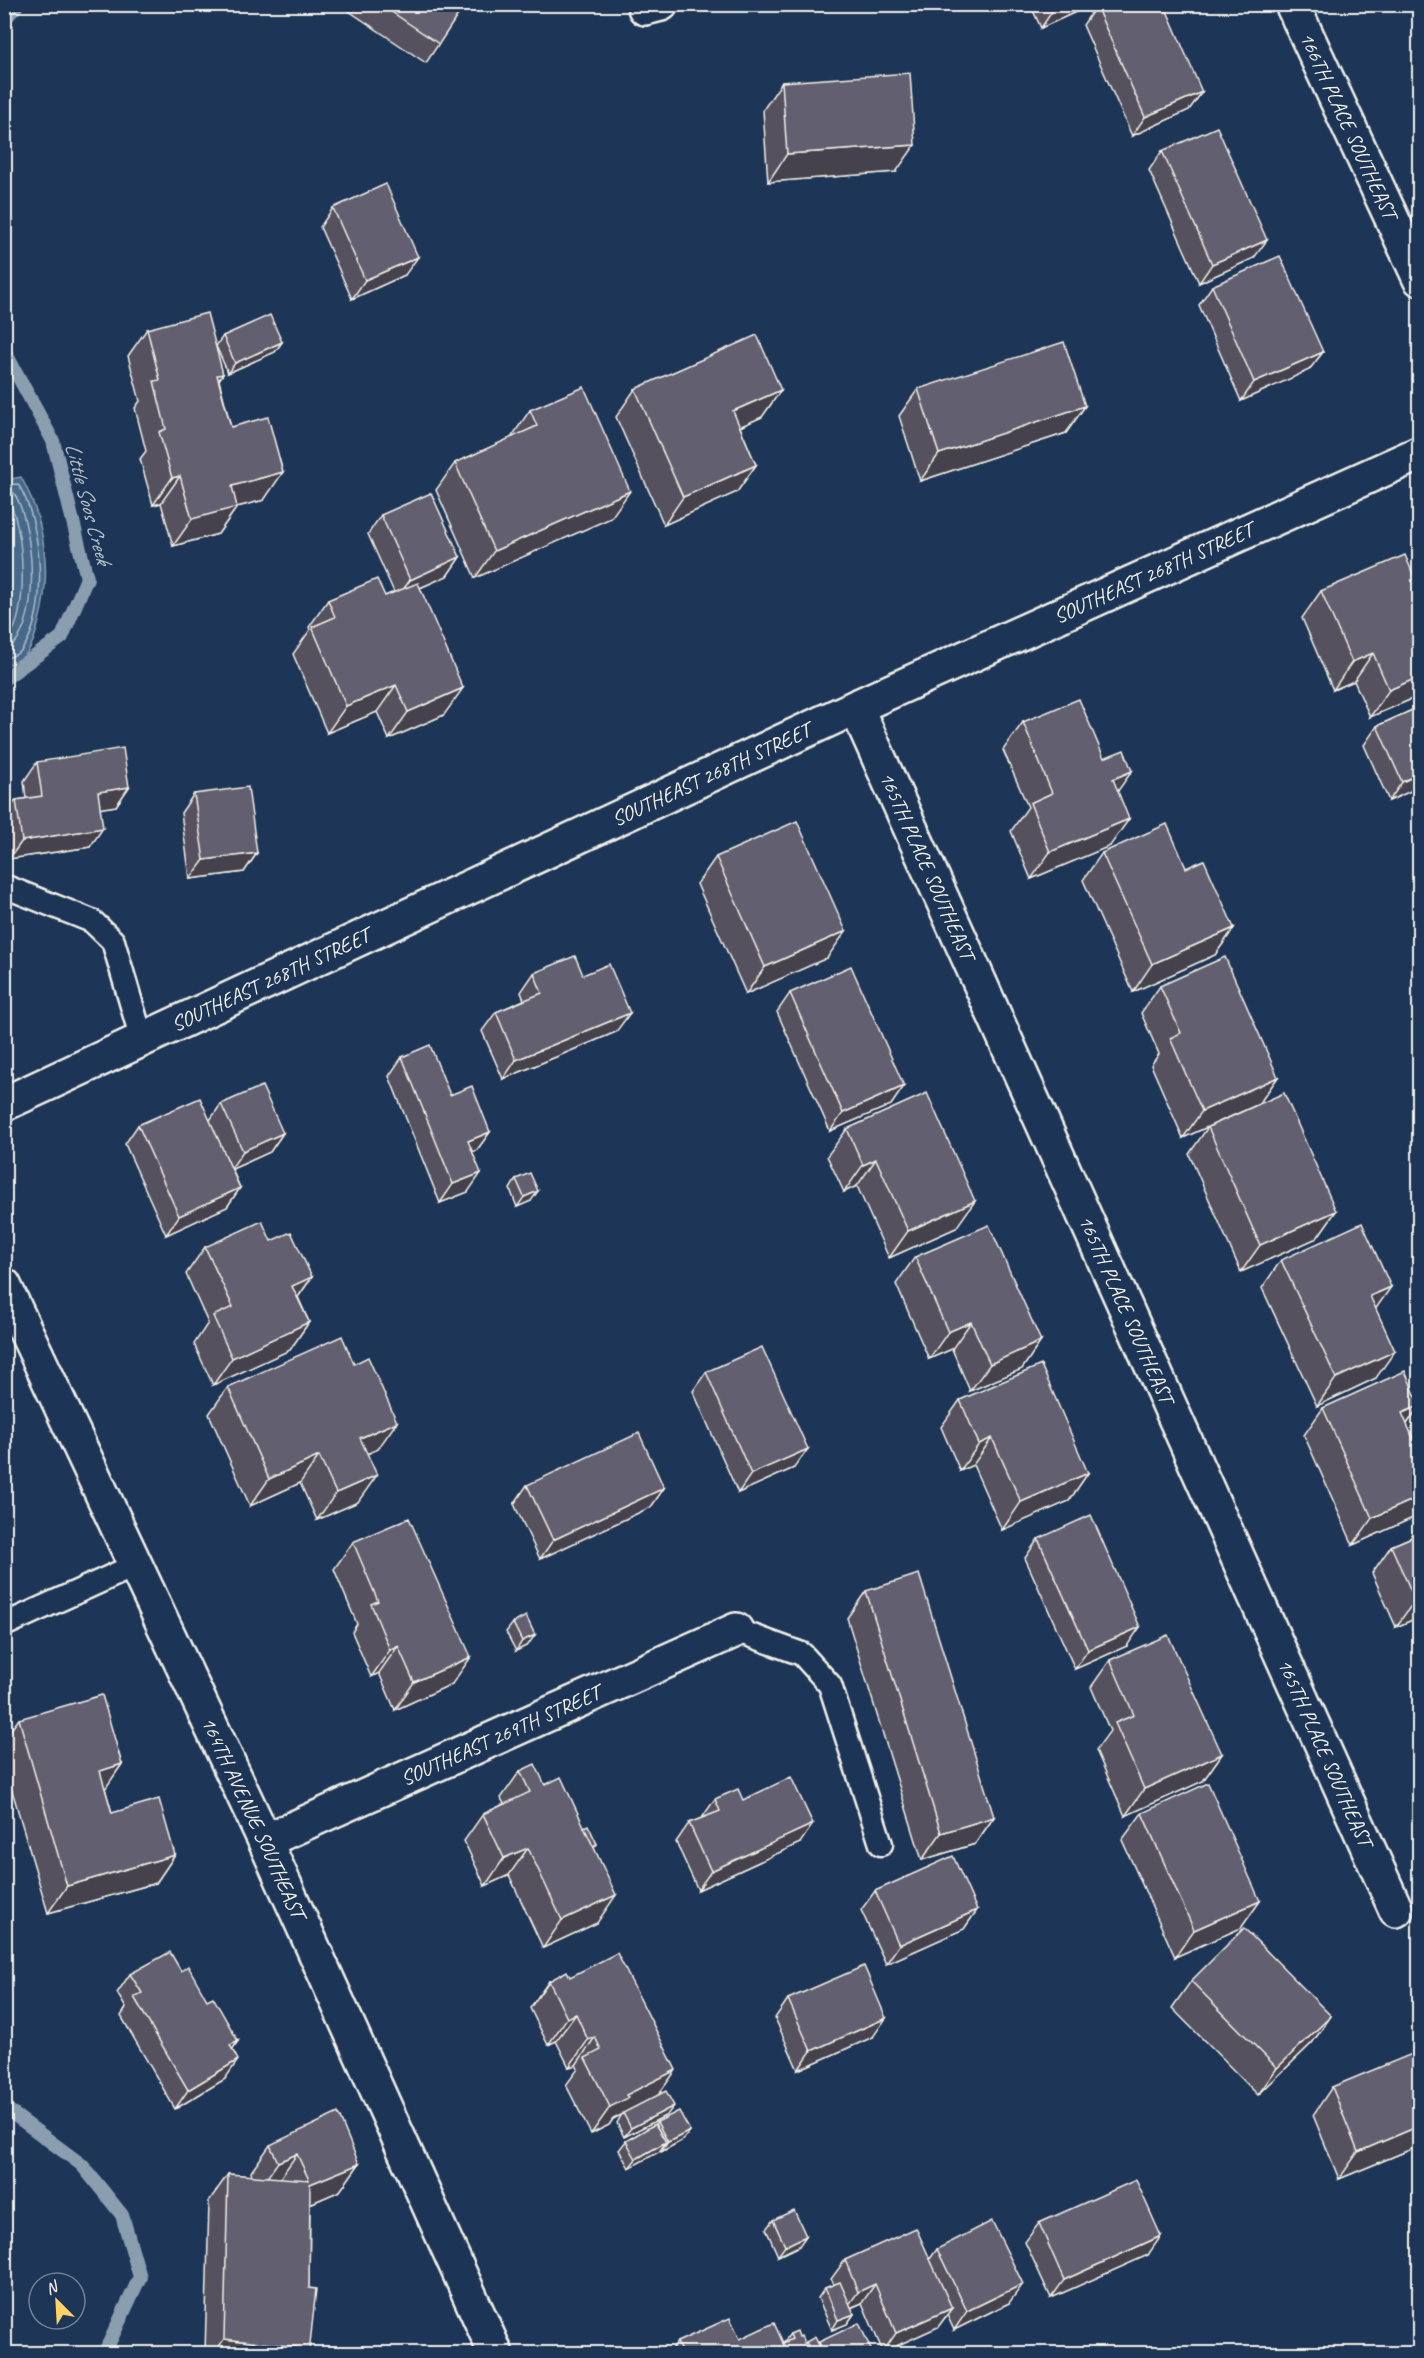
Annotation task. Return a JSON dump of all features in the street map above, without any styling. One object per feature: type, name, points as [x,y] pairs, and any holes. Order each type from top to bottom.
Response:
[{"type":"street","name":"166TH PLACE SOUTHEAST","points":[[1292,4],[1419,279]]},
{"type":"street","name":"SOUTHEAST 268TH STREET","points":[[4,1104],[856,707],[1419,453]]},
{"type":"street","name":"165TH PLACE SOUTHEAST","points":[[856,707],[1396,1910]]},
{"type":"street","name":"164TH AVENUE SOUTHEAST","points":[[4,1285],[265,1841],[496,2354]]},
{"type":"street","name":"SOUTHEAST 269TH STREET","points":[[265,1841],[736,1630]]},
{"type":"lane","points":[[4,886],[92,921],[113,941],[142,1040]]},
{"type":"lane","points":[[4,1625],[136,1566]]},
{"type":"lane","points":[[736,1630],[802,1654],[830,1685],[881,1844]]},
{"type":"water","points":[[21,477],[41,529],[45,584],[34,639],[23,657],[5,666],[5,480]]},
{"type":"building","points":[[380,4],[465,4],[439,44]]},
{"type":"building","points":[[1100,4],[1164,4],[1202,92],[1145,117],[1096,6]]},
{"type":"building","points":[[910,73],[915,145],[787,154],[782,82]]},
{"type":"building","points":[[1217,127],[1267,240],[1212,264],[1162,151]]},
{"type":"building","points":[[386,184],[418,257],[365,280],[333,208]]},
{"type":"building","points":[[1280,256],[1323,352],[1254,382],[1212,286]]},
{"type":"building","points":[[207,313],[223,374],[217,375],[231,427],[268,417],[283,472],[232,486],[237,507],[192,519],[180,476],[172,478],[159,432],[166,429],[154,381],[160,380],[147,329]]},
{"type":"building","points":[[270,315],[282,342],[235,363],[223,336]]},
{"type":"building","points":[[757,335],[781,390],[733,411],[756,465],[683,497],[635,389]]},
{"type":"building","points":[[1064,342],[1085,406],[939,454],[918,389]]},
{"type":"building","points":[[584,387],[630,491],[494,551],[455,463],[537,426],[530,410]]},
{"type":"building","points":[[431,493],[460,557],[410,580],[381,515]]},
{"type":"building","points":[[1405,555],[1419,588],[1419,677],[1389,690],[1373,653],[1352,662],[1321,591]]},
{"type":"building","points":[[377,579],[385,596],[418,583],[463,688],[408,712],[396,685],[346,706],[312,627],[335,617],[328,600]]},
{"type":"building","points":[[1079,699],[1104,758],[1124,750],[1132,771],[1113,779],[1129,819],[1050,852],[1030,803],[1052,793],[1023,722]]},
{"type":"building","points":[[1419,707],[1419,774],[1402,782],[1377,726]]},
{"type":"building","points":[[123,748],[129,787],[98,792],[103,828],[22,841],[16,800],[42,796],[37,762]]},
{"type":"building","points":[[248,787],[257,853],[204,860],[194,794]]},
{"type":"building","points":[[797,821],[846,931],[765,967],[716,857]]},
{"type":"building","points":[[1167,824],[1186,868],[1204,860],[1234,928],[1152,964],[1102,853]]},
{"type":"building","points":[[575,956],[583,975],[609,964],[630,1013],[516,1060],[496,1012],[542,993],[534,973]]},
{"type":"building","points":[[1225,957],[1278,1077],[1202,1111],[1170,1038],[1181,1033],[1160,986]]},
{"type":"building","points":[[851,966],[904,1086],[843,1113],[790,993]]},
{"type":"building","points":[[430,1045],[450,1095],[472,1086],[490,1132],[468,1141],[481,1173],[453,1184],[402,1057]]},
{"type":"building","points":[[262,1086],[283,1133],[243,1151],[221,1104]]},
{"type":"building","points":[[927,1093],[975,1201],[908,1231],[876,1159],[863,1165],[847,1129]]},
{"type":"building","points":[[1284,1093],[1336,1211],[1260,1245],[1208,1127]]},
{"type":"building","points":[[200,1098],[240,1188],[179,1216],[138,1125]]},
{"type":"building","points":[[530,1173],[538,1191],[524,1197],[516,1179]]},
{"type":"building","points":[[262,1221],[271,1241],[291,1232],[312,1277],[292,1286],[309,1322],[232,1358],[213,1316],[233,1307],[205,1247]]},
{"type":"building","points":[[1362,1223],[1391,1287],[1370,1296],[1395,1351],[1336,1378],[1281,1260]]},
{"type":"building","points":[[989,1225],[1041,1341],[990,1364],[971,1322],[948,1332],[915,1257]]},
{"type":"building","points":[[342,1336],[354,1364],[368,1357],[397,1422],[360,1438],[377,1475],[336,1493],[319,1456],[269,1479],[228,1387]]},
{"type":"building","points":[[762,1347],[808,1449],[751,1474],[706,1372]]},
{"type":"building","points":[[1041,1365],[1088,1473],[1021,1502],[992,1438],[979,1444],[960,1400]]},
{"type":"building","points":[[1405,1371],[1419,1404],[1402,1413],[1419,1452],[1419,1497],[1372,1518],[1323,1408]]},
{"type":"building","points":[[639,1433],[664,1488],[553,1540],[527,1485]]},
{"type":"building","points":[[1091,1515],[1140,1627],[1088,1650],[1038,1539]]},
{"type":"building","points":[[409,1518],[471,1657],[414,1682],[398,1646],[390,1650],[371,1604],[378,1601],[353,1542]]},
{"type":"building","points":[[1419,1534],[1419,1598],[1415,1600],[1391,1546]]},
{"type":"building","points":[[919,1574],[994,1817],[941,1833],[866,1591]]},
{"type":"building","points":[[526,1616],[535,1635],[522,1641],[513,1623]]},
{"type":"building","points":[[1168,1635],[1222,1754],[1144,1789],[1115,1723],[1134,1715],[1110,1660]]},
{"type":"building","points":[[102,1695],[122,1764],[100,1771],[112,1813],[159,1799],[175,1855],[67,1886],[19,1719]]},
{"type":"building","points":[[535,1764],[545,1785],[561,1777],[616,1895],[562,1920],[528,1848],[504,1858],[483,1814],[530,1792],[520,1771]]},
{"type":"building","points":[[791,1777],[813,1824],[711,1871],[689,1823],[720,1811],[715,1799],[738,1789],[743,1800]]},
{"type":"building","points":[[1208,1783],[1260,1901],[1194,1930],[1142,1813]]},
{"type":"building","points":[[588,1825],[597,1844],[593,1846],[584,1827]]},
{"type":"building","points":[[953,1856],[977,1910],[899,1945],[875,1891]]},
{"type":"building","points":[[1244,1928],[1331,2016],[1277,2068],[1191,1981]]},
{"type":"building","points":[[170,1952],[181,1971],[188,1966],[207,2000],[213,1997],[238,2041],[230,2045],[238,2060],[188,2090],[134,1997],[142,1993],[130,1974]]},
{"type":"building","points":[[617,1953],[676,2070],[626,2095],[628,2098],[610,2107],[585,2058],[601,2050],[595,2037],[588,2040],[576,2014],[567,2018],[549,1981],[567,1971],[570,1977]]},
{"type":"building","points":[[864,1966],[886,2018],[811,2051],[788,1999]]},
{"type":"building","points":[[1419,2051],[1419,2126],[1358,2152],[1332,2087]]},
{"type":"building","points":[[666,2091],[674,2106],[631,2128],[623,2113]]},
{"type":"building","points":[[679,2111],[690,2131],[668,2142],[657,2122]]},
{"type":"building","points":[[338,2113],[359,2164],[310,2184],[309,2288],[316,2289],[309,2353],[297,2351],[297,2347],[224,2339],[228,2174],[309,2180],[297,2154],[278,2162],[270,2145]]},
{"type":"building","points":[[655,2124],[666,2142],[636,2159],[626,2141]]},
{"type":"building","points":[[1136,2180],[1161,2236],[1064,2280],[1039,2223]]},
{"type":"building","points":[[794,2210],[806,2236],[785,2246],[773,2220]]},
{"type":"building","points":[[992,2221],[1023,2284],[967,2311],[937,2249]]},
{"type":"building","points":[[916,2228],[952,2308],[896,2333],[875,2284],[858,2292],[845,2260]]},
{"type":"building","points":[[840,2282],[854,2314],[838,2320],[825,2288]]},
{"type":"building","points":[[730,2318],[740,2339],[774,2323],[788,2354],[682,2354],[677,2342]]},
{"type":"building","points":[[859,2323],[873,2354],[825,2354],[819,2342]]},
{"type":"building","points":[[797,2331],[809,2354],[788,2354],[783,2343],[792,2339],[790,2334]]},
{"type":"building","points":[[815,2337],[823,2354],[812,2354],[806,2342]]},
{"type":"waterway","name":"Little Soos Creek","points":[[4,20],[18,4]]},
{"type":"waterway","name":"Little Soos Creek","points":[[4,350],[53,441],[87,578],[62,637],[4,679]]},
{"type":"waterway","name":"Little Soos Creek","points":[[4,2107],[82,2165],[122,2215],[140,2277],[104,2354]]}]
